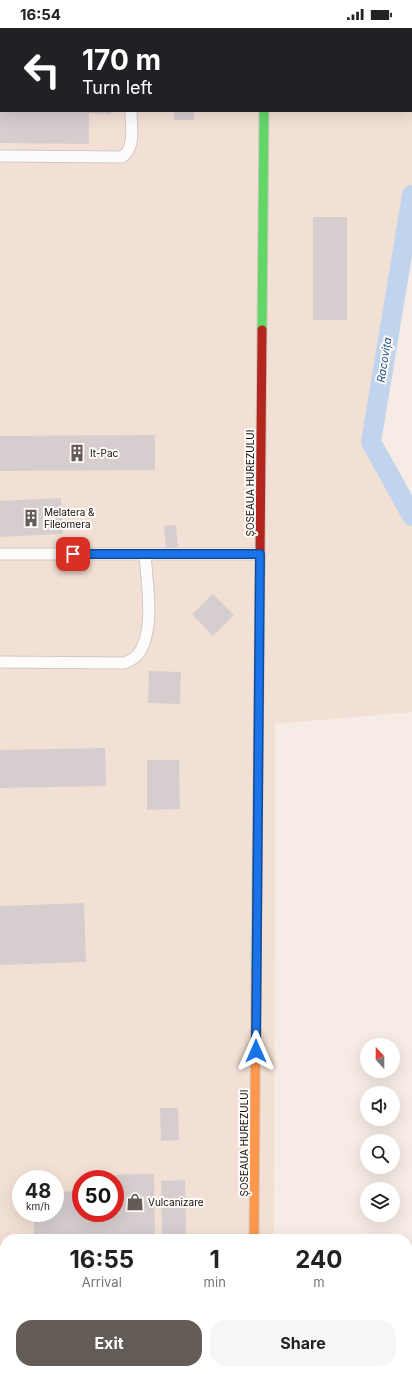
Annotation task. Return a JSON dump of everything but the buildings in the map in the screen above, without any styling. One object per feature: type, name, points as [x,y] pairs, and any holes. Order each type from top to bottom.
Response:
[{"type":"main road","name":"ȘOSEAUA HUREZULUI","points":[[254,1234],[264,112]]},
{"type":"lane","points":[[0,156],[122,157],[128,153],[131,147],[132,112]]},
{"type":"lane","points":[[0,554],[260,554]]},
{"type":"lane","points":[[0,662],[124,663],[131,660],[138,654],[142,647],[148,623],[145,555]]},
{"type":"shaded area","points":[[0,112],[412,112],[412,225],[371,442],[412,517],[412,712],[275,724],[274,1234],[0,1234]]},
{"type":"waterway","name":"Racovița","points":[[412,195],[371,442],[412,516]]},
{"type":"traffic: fast","points":[[262,330],[264,112]]},
{"type":"traffic: fast","points":[[256,972],[258,781]]},
{"type":"traffic: slow","points":[[258,781],[260,559]]},
{"type":"traffic: slow","points":[[254,1234],[256,972]]},
{"type":"traffic: jam","points":[[260,559],[262,330]]},
{"type":"place","name":"It-Pac","points":[[77,453]]},
{"type":"place","name":"Melatera & Fileomera","points":[[31,518]]},
{"type":"place","name":"Vulcanizare","points":[[135,1202]]},
{"type":"route","points":[[73,554],[260,554],[256,1051]]}]
